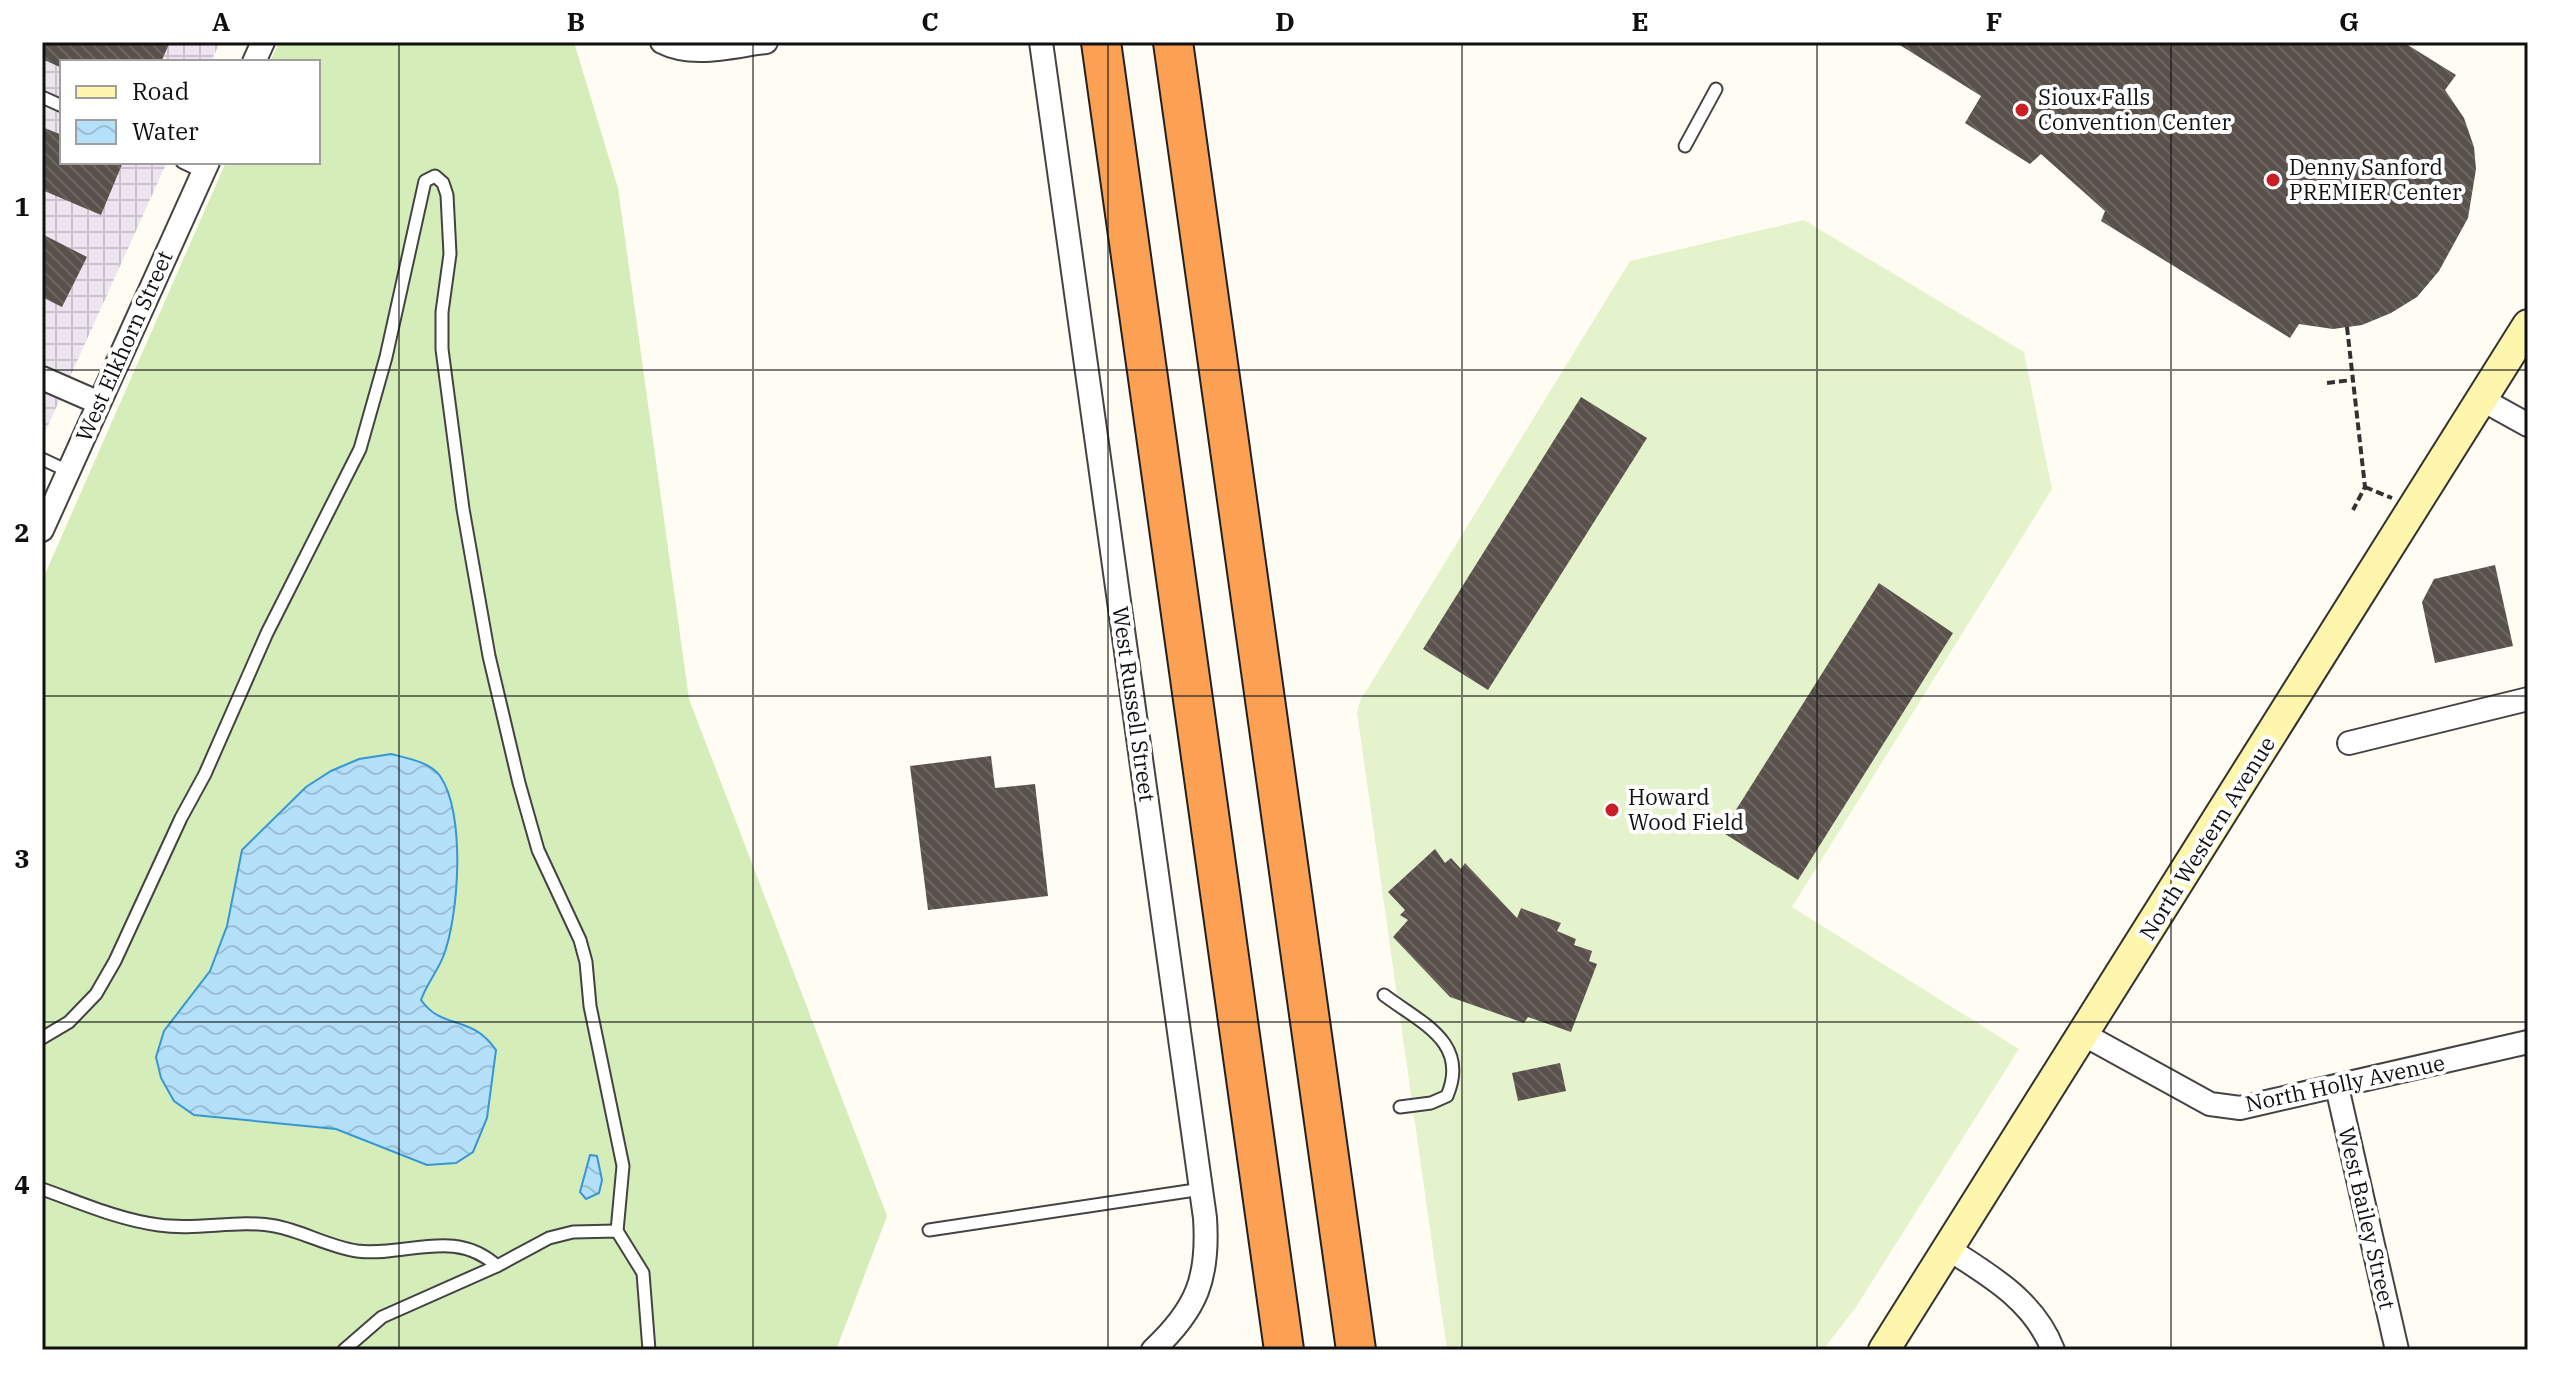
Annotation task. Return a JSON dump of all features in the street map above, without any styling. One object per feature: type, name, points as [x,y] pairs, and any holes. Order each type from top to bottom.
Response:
[{"type":"highway","points":[[1101,42],[1284,1350]]},
{"type":"highway","points":[[1173,42],[1358,1350]]},
{"type":"highway","points":[[1266,1224],[1301,1350]]},
{"type":"street","points":[[662,42],[677,49],[766,42]]},
{"type":"street","name":"West Russell Street","points":[[1041,42],[1202,1189],[1208,1252],[1202,1283],[1191,1307],[1153,1350]]},
{"type":"street","name":"West Elkhorn Street","points":[[42,530],[97,402],[206,167]]},
{"type":"street","name":"North Western Avenue","points":[[1884,1350],[1950,1250],[2528,325]]},
{"type":"street","points":[[42,378],[97,402]]},
{"type":"street","points":[[2481,399],[2528,425]]},
{"type":"street","points":[[2349,743],[2528,699]]},
{"type":"street","name":"North Holly Avenue","points":[[2083,1034],[2210,1104],[2240,1108],[2528,1042]]},
{"type":"street","name":"West Bailey Street","points":[[2337,1087],[2397,1350]]},
{"type":"street","points":[[1950,1250],[1996,1279],[2028,1309],[2042,1327],[2053,1350]]},
{"type":"lane","points":[[1685,146],[1716,89]]},
{"type":"lane","points":[[42,1038],[69,1022],[96,994],[115,961],[205,774],[267,633],[347,478],[360,449],[386,357],[425,181],[435,176],[443,183],[447,195],[450,254],[442,312],[442,349],[463,509],[489,656],[538,850],[580,940],[586,962],[590,1006],[623,1166],[617,1231],[643,1273],[649,1350]]},
{"type":"lane","points":[[42,459],[68,471]]},
{"type":"lane","points":[[1384,995],[1444,1041],[1455,1060],[1455,1078],[1447,1096],[1431,1103],[1400,1107]]},
{"type":"lane","points":[[42,1189],[154,1225],[183,1228],[254,1224],[276,1226],[356,1251],[462,1246],[482,1252],[497,1266]]},
{"type":"lane","points":[[929,1230],[1202,1189]]},
{"type":"lane","points":[[344,1350],[382,1317],[497,1266],[549,1238],[573,1232],[617,1231]]},
{"type":"path","points":[[2347,327],[2365,487],[2353,510]]},
{"type":"path","points":[[2327,383],[2353,380]]},
{"type":"shaded area","points":[[42,42],[220,42],[212,60],[60,60],[60,164],[166,164],[42,439]]},
{"type":"green space","points":[[279,42],[574,42],[618,188],[689,699],[887,1216],[836,1350],[42,1350],[42,581],[225,164],[320,164],[320,60],[271,60]]},
{"type":"green space","name":"Howard Wood Field","points":[[1804,220],[2024,352],[2052,489],[1792,907],[2019,1049],[1856,1307],[1823,1350],[1447,1350],[1357,712],[1360,701],[1630,261]]},
{"type":"water","points":[[391,754],[418,761],[436,771],[448,793],[454,814],[457,865],[453,917],[443,957],[421,1000],[438,1016],[476,1031],[496,1050],[487,1118],[473,1152],[456,1163],[427,1165],[336,1129],[194,1115],[174,1101],[161,1078],[156,1057],[164,1031],[210,971],[227,926],[242,850],[306,787],[331,771],[359,759]]},
{"type":"water","points":[[590,1155],[597,1156],[602,1180],[599,1193],[586,1199],[580,1192]]},
{"type":"building","points":[[42,42],[170,42],[162,60],[60,60],[60,67],[42,59]]},
{"type":"building","name":"Denny Sanford PREMIER Center","points":[[1895,42],[2403,42],[2456,75],[2445,90],[2464,118],[2474,147],[2476,169],[2468,218],[2439,271],[2417,297],[2391,313],[2362,325],[2333,329],[2299,324],[2290,338],[2101,221],[2105,211],[2041,154],[2030,164],[1965,123],[1981,96]]},
{"type":"building","points":[[42,127],[60,134],[60,164],[122,164],[101,215],[42,190]]},
{"type":"building","points":[[42,234],[87,257],[62,307],[42,297]]},
{"type":"building","points":[[1581,397],[1647,438],[1488,690],[1423,649]]},
{"type":"building","points":[[2495,565],[2513,646],[2435,663],[2422,602],[2434,579]]},
{"type":"building","points":[[1879,583],[1953,633],[1798,880],[1722,832]]},
{"type":"building","points":[[991,756],[995,788],[1035,784],[1048,896],[928,910],[910,766]]},
{"type":"building","points":[[1435,849],[1445,863],[1451,858],[1461,869],[1465,863],[1517,918],[1521,908],[1561,923],[1557,931],[1576,939],[1574,945],[1592,951],[1589,961],[1597,964],[1571,1032],[1528,1017],[1524,1023],[1450,997],[1393,937],[1408,920],[1400,915],[1405,910],[1388,892]]},
{"type":"building","points":[[1560,1063],[1566,1091],[1518,1101],[1512,1073]]},
{"type":"place","name":"Sioux Falls Convention Center","points":[[2022,110]]},
{"type":"place","name":"Denny Sanford PREMIER Center","points":[[2273,180]]},
{"type":"place","name":"Howard Wood Field","points":[[1612,810]]}]
